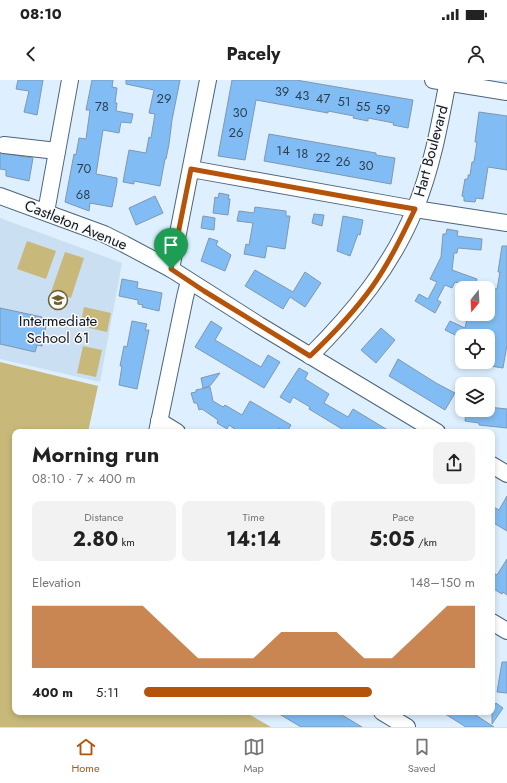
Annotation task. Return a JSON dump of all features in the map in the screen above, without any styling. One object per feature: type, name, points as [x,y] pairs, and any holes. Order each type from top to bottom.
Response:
[{"type":"street","points":[[46,212],[70,80]]},
{"type":"street","points":[[171,269],[208,80]]},
{"type":"street","points":[[443,81],[507,92]]},
{"type":"street","name":"Hart Boulevard","points":[[310,356],[337,328],[372,287],[393,253],[415,209],[434,149],[443,81]]},
{"type":"street","points":[[4,145],[57,151]]},
{"type":"street","points":[[191,169],[415,209],[507,223]]},
{"type":"street","name":"Castleton Avenue","points":[[0,196],[104,234],[171,269],[189,282],[432,429]]},
{"type":"street","points":[[158,426],[189,282]]},
{"type":"street","points":[[495,467],[507,474]]},
{"type":"street","points":[[495,624],[507,631]]},
{"type":"street","points":[[387,715],[407,727]]},
{"type":"shaded area","name":"Intermediate School 61","points":[[0,218],[122,263],[100,382],[0,359]]},
{"type":"shaded area","points":[[27,241],[56,251],[46,279],[17,269]]},
{"type":"shaded area","points":[[65,252],[84,258],[71,298],[51,292]]},
{"type":"shaded area","points":[[84,307],[111,313],[107,332],[80,326]]},
{"type":"shaded area","points":[[83,346],[102,350],[96,377],[77,373]]},
{"type":"shaded area","points":[[0,362],[98,386],[89,429],[12,429],[12,715],[250,715],[271,727],[0,727]]},
{"type":"building","points":[[18,80],[43,80],[37,115],[24,112],[29,91],[16,89]]},
{"type":"building","points":[[92,80],[113,80],[112,87],[117,88],[115,103],[117,103],[116,111],[133,114],[131,123],[121,122],[119,133],[103,130],[96,174],[117,178],[117,182],[112,207],[90,203],[89,211],[65,202],[74,154],[76,155],[79,138],[86,139],[90,110],[86,110]]},
{"type":"building","points":[[126,80],[180,80],[160,186],[134,181],[134,184],[123,182],[129,150],[146,153],[149,137],[151,138],[155,114],[149,113],[154,90],[126,84]]},
{"type":"building","points":[[232,80],[296,80],[413,100],[408,128],[393,125],[394,123],[368,118],[368,121],[353,118],[354,116],[328,111],[328,113],[256,100],[245,160],[218,156]]},
{"type":"building","points":[[479,112],[507,116],[507,170],[488,167],[483,199],[476,198],[475,202],[464,201],[464,197],[462,196],[465,179],[468,179],[472,162],[474,162]]},
{"type":"building","points":[[269,134],[376,153],[376,155],[395,158],[391,184],[264,161]]},
{"type":"building","points":[[0,153],[33,158],[29,181],[6,176],[6,170],[0,169]]},
{"type":"building","points":[[219,193],[229,195],[228,215],[213,213],[215,197],[218,198]]},
{"type":"building","points":[[155,196],[163,213],[136,225],[129,208]]},
{"type":"building","points":[[255,207],[286,211],[286,216],[290,216],[285,249],[267,246],[265,258],[244,254],[246,244],[249,245],[253,223],[237,221],[239,211],[254,213]]},
{"type":"building","points":[[314,214],[324,215],[322,226],[312,223]]},
{"type":"building","points":[[203,216],[215,218],[214,230],[201,228]]},
{"type":"building","points":[[343,216],[363,220],[360,235],[358,234],[350,256],[337,251]]},
{"type":"building","points":[[447,229],[458,231],[457,236],[482,239],[481,250],[458,248],[457,253],[454,253],[452,270],[477,279],[476,281],[455,281],[452,288],[445,285],[437,300],[441,302],[435,313],[415,301],[419,294],[428,299],[437,282],[430,279],[441,257],[443,234],[446,234]]},
{"type":"building","points":[[209,238],[218,241],[216,245],[231,255],[225,271],[201,261]]},
{"type":"building","points":[[502,246],[507,246],[507,345],[503,368],[495,367],[495,329],[455,329],[455,335],[445,330],[450,321],[465,328],[466,321],[495,321],[495,289],[497,289],[500,272],[498,272]]},
{"type":"building","points":[[255,270],[293,292],[305,272],[321,283],[305,307],[290,297],[283,309],[245,286]]},
{"type":"building","points":[[122,279],[138,282],[137,288],[162,293],[159,311],[142,307],[143,305],[138,304],[138,300],[119,296]]},
{"type":"building","points":[[0,308],[42,317],[42,319],[47,320],[42,346],[37,345],[35,352],[0,344]]},
{"type":"building","points":[[132,321],[147,324],[145,330],[149,330],[137,389],[119,385],[122,366],[120,366],[124,346],[127,347]]},
{"type":"building","points":[[211,321],[222,328],[215,340],[261,367],[268,355],[280,362],[264,388],[195,347]]},
{"type":"building","points":[[381,328],[395,340],[376,363],[361,350]]},
{"type":"building","points":[[398,359],[455,393],[445,410],[389,376]]},
{"type":"building","points":[[299,368],[308,373],[305,379],[329,394],[324,403],[348,417],[353,409],[386,429],[342,429],[309,409],[310,407],[293,397],[290,403],[280,397]]},
{"type":"building","points":[[220,373],[210,386],[203,388],[201,378]]},
{"type":"building","points":[[210,387],[213,401],[223,407],[225,405],[242,415],[250,401],[291,425],[289,429],[235,429],[229,425],[227,429],[217,423],[218,420],[202,409],[199,410],[197,403],[194,403],[191,393],[196,392],[196,390]]},
{"type":"building","points":[[495,408],[507,409],[507,428],[479,425],[479,423],[465,421],[465,417],[495,417]]},
{"type":"building","points":[[507,496],[507,531],[495,524],[495,508],[499,510]]},
{"type":"building","points":[[507,559],[507,595],[495,590],[495,574],[497,575]]},
{"type":"building","points":[[502,662],[507,662],[507,693],[497,692]]},
{"type":"building","points":[[496,703],[503,708],[492,724],[492,715],[495,715]]},
{"type":"building","points":[[281,715],[342,715],[362,727],[301,727]]},
{"type":"building","points":[[447,715],[476,715],[494,727],[466,727]]},
{"type":"place","name":"Intermediate School 61","points":[[58,300]]},
{"type":"route","points":[[191,169],[415,209],[393,253],[372,287],[337,328],[310,356],[171,269],[191,169]]}]
